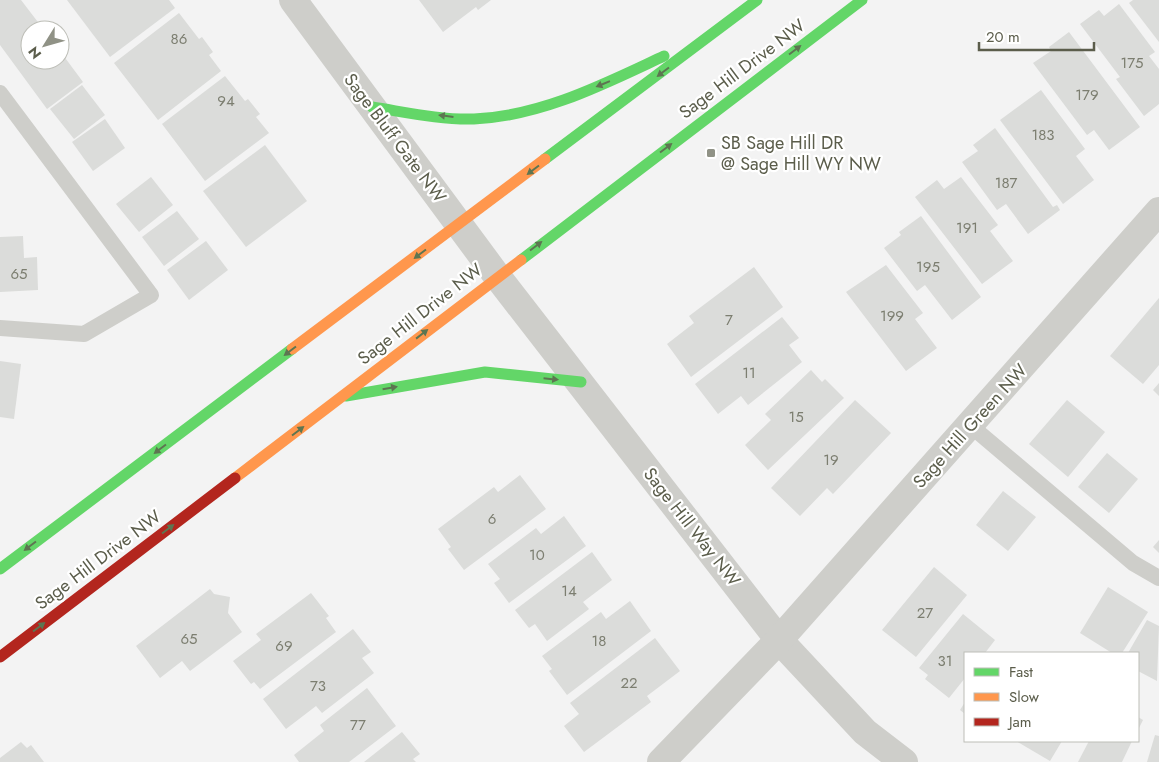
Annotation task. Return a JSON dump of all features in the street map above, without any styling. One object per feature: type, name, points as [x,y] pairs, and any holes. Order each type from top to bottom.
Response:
[{"type":"street","name":"Sage Bluff Gate NW","points":[[293,0],[497,276]]},
{"type":"street","points":[[0,569],[757,0]]},
{"type":"street","name":"Sage Hill Drive NW","points":[[0,657],[342,397],[497,276],[862,0]]},
{"type":"street","points":[[372,107],[472,119],[528,112],[604,84],[711,35]]},
{"type":"street","name":"Sage Hill Green NW","points":[[661,762],[780,640],[1159,212]]},
{"type":"street","name":"Sage Hill Way NW","points":[[497,276],[780,640],[865,732],[904,762]]},
{"type":"street","points":[[342,397],[485,372],[581,382]]},
{"type":"lane","points":[[0,93],[151,295],[84,334],[0,328]]},
{"type":"lane","points":[[971,426],[1133,563],[1159,578]]},
{"type":"building","points":[[0,0],[21,0],[36,20],[20,20],[20,70],[70,70],[70,64],[83,82],[47,109],[0,45]]},
{"type":"building","points":[[67,0],[169,0],[175,8],[110,57]]},
{"type":"building","points":[[419,0],[491,0],[478,10],[476,7],[443,32]]},
{"type":"building","points":[[1133,0],[1159,0],[1159,42],[1129,3]]},
{"type":"building","points":[[1119,4],[1155,52],[1149,56],[1159,69],[1159,104],[1144,116],[1116,79],[1120,77],[1080,24],[1099,10],[1104,16]]},
{"type":"building","points":[[179,13],[199,39],[202,37],[213,52],[209,55],[221,71],[158,120],[114,63]]},
{"type":"building","points":[[1069,32],[1140,127],[1109,150],[1094,130],[1087,135],[1033,63],[1051,51],[1049,47]]},
{"type":"building","points":[[225,76],[245,101],[248,99],[260,114],[256,117],[269,133],[205,181],[162,124]]},
{"type":"building","points":[[82,85],[105,115],[74,139],[50,109]]},
{"type":"building","points":[[1041,90],[1085,149],[1076,156],[1094,180],[1063,204],[1000,120]]},
{"type":"building","points":[[105,119],[125,148],[93,171],[72,142]]},
{"type":"building","points":[[995,128],[1053,207],[1057,205],[1060,210],[1028,234],[1006,204],[997,210],[962,162],[978,151],[973,145]]},
{"type":"building","points":[[265,145],[307,201],[246,247],[203,191]]},
{"type":"building","points":[[151,177],[173,205],[139,232],[116,204]]},
{"type":"building","points":[[961,177],[998,225],[990,231],[1013,261],[982,284],[915,197],[937,180],[944,189]]},
{"type":"building","points":[[177,211],[199,239],[164,266],[142,237]]},
{"type":"building","points":[[921,216],[981,297],[952,320],[925,285],[917,291],[884,248],[901,235],[899,232]]},
{"type":"building","points":[[23,236],[24,258],[37,257],[38,290],[0,292],[0,237]]},
{"type":"building","points":[[206,241],[228,270],[189,300],[167,270]]},
{"type":"building","points":[[886,265],[923,313],[915,319],[937,348],[906,371],[846,292]]},
{"type":"building","points":[[754,267],[783,307],[691,377],[667,344],[694,323],[689,316]]},
{"type":"building","points":[[1159,298],[1159,365],[1143,384],[1110,356]]},
{"type":"building","points":[[782,317],[799,338],[789,345],[802,362],[748,405],[741,396],[718,414],[695,384]]},
{"type":"building","points":[[0,361],[21,364],[14,419],[0,417]]},
{"type":"building","points":[[811,370],[822,382],[825,379],[844,398],[768,470],[745,445],[771,420],[765,414]]},
{"type":"building","points":[[1159,383],[1159,396],[1153,390]]},
{"type":"building","points":[[855,400],[891,433],[833,494],[827,488],[800,516],[771,488]]},
{"type":"building","points":[[1067,400],[1105,432],[1068,477],[1029,444]]},
{"type":"building","points":[[1107,453],[1138,479],[1109,513],[1078,487]]},
{"type":"building","points":[[520,475],[546,509],[464,570],[448,549],[451,547],[438,529],[494,487],[498,492]]},
{"type":"building","points":[[1003,491],[1036,517],[1008,551],[976,525]]},
{"type":"building","points":[[564,516],[586,546],[509,603],[494,583],[500,579],[488,564],[536,528],[541,534]]},
{"type":"building","points":[[1159,540],[1159,553],[1153,547]]},
{"type":"building","points":[[592,552],[612,580],[583,602],[589,609],[547,641],[535,624],[529,628],[515,610]]},
{"type":"building","points":[[934,567],[967,595],[916,657],[882,630]]},
{"type":"building","points":[[1108,587],[1148,612],[1123,652],[1110,652],[1080,633]]},
{"type":"building","points":[[210,589],[214,594],[230,597],[228,613],[242,632],[190,671],[182,661],[160,678],[136,646]]},
{"type":"building","points":[[311,593],[329,616],[326,618],[336,632],[260,689],[254,682],[251,684],[233,661],[261,640],[256,634]]},
{"type":"building","points":[[630,601],[651,631],[567,695],[549,671],[552,669],[542,656],[601,612],[606,619]]},
{"type":"building","points":[[963,614],[995,640],[986,652],[964,652],[964,679],[949,698],[925,679],[928,675],[919,668]]},
{"type":"building","points":[[1147,620],[1159,626],[1157,681],[1139,672],[1139,652],[1129,652]]},
{"type":"building","points":[[353,629],[371,652],[362,658],[374,673],[322,713],[316,706],[286,729],[263,699]]},
{"type":"building","points":[[655,638],[680,671],[647,696],[651,702],[584,752],[564,726],[579,714],[570,703]]},
{"type":"building","points":[[367,688],[396,726],[349,762],[299,762],[294,755],[324,731],[320,725]]},
{"type":"building","points":[[964,704],[964,713],[960,710]]},
{"type":"building","points":[[1139,718],[1143,720],[1139,728]]},
{"type":"building","points":[[402,732],[420,754],[413,759],[416,762],[364,762]]},
{"type":"building","points":[[1155,735],[1159,736],[1159,762],[1147,762]]},
{"type":"building","points":[[21,742],[27,748],[31,745],[44,762],[0,762],[0,758]]},
{"type":"building","points":[[1018,742],[1061,742],[1050,761]]},
{"type":"building","points":[[1088,742],[1132,742],[1122,762],[1078,762]]},
{"type":"traffic: fast","points":[[545,159],[757,0]]},
{"type":"traffic: fast","points":[[521,260],[862,0]]},
{"type":"traffic: fast","points":[[372,107],[448,118],[474,119],[499,117],[524,112],[572,97],[664,56]]},
{"type":"traffic: fast","points":[[0,569],[292,349]]},
{"type":"traffic: fast","points":[[346,396],[485,372],[581,382]]},
{"type":"traffic: slow","points":[[292,349],[545,159]]},
{"type":"traffic: slow","points":[[235,478],[521,260]]},
{"type":"traffic: jam","points":[[0,657],[235,478]]},
{"type":"place","name":"SB Sage Hill DR @ Sage Hill WY NW","points":[[711,153]]}]
